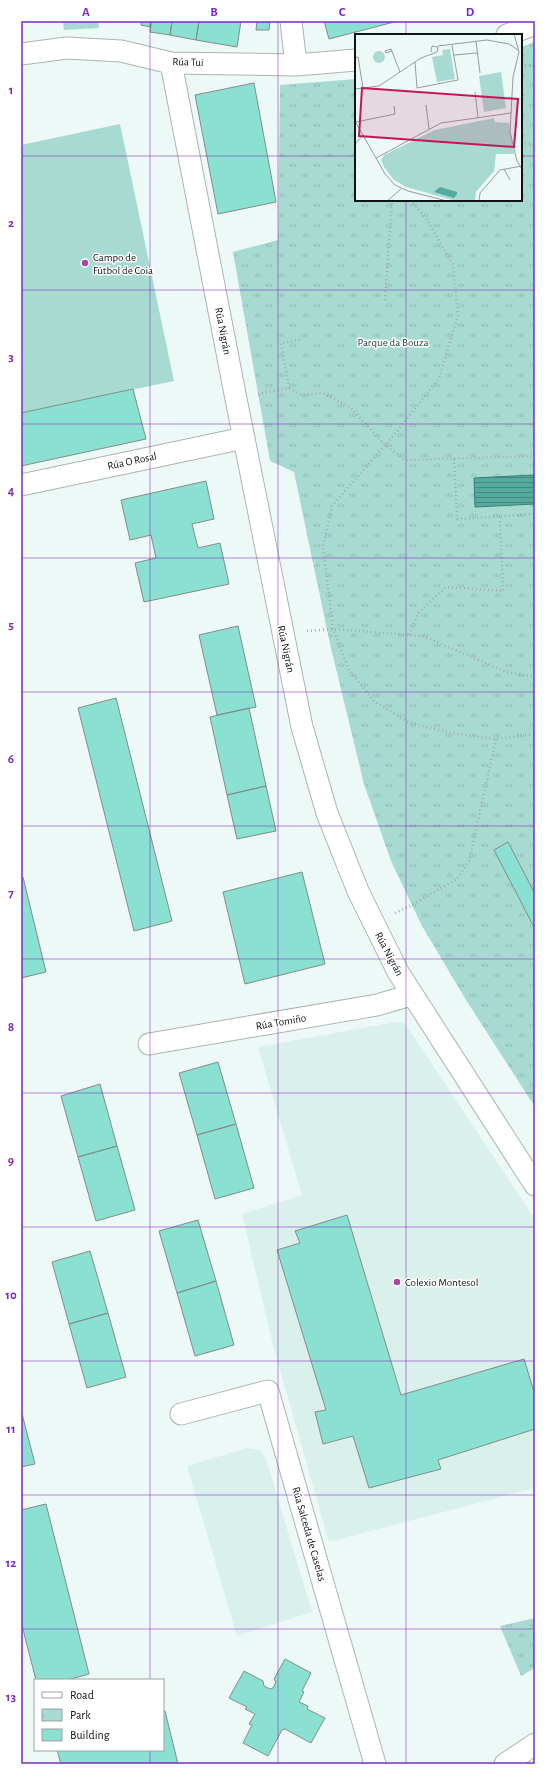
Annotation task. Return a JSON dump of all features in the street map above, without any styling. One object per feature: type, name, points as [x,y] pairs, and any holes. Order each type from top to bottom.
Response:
[{"type":"street","points":[[291,21],[296,65]]},
{"type":"street","points":[[510,34],[535,24]]},
{"type":"street","name":"Rúa Tui","points":[[21,54],[67,48],[122,51],[171,63],[296,65],[355,60]]},
{"type":"street","name":"Rúa Nigrán","points":[[171,63],[302,727],[327,813],[342,855],[372,924],[398,972],[535,1185]]},
{"type":"street","name":"Rúa O Rosal","points":[[21,485],[244,438]]},
{"type":"street","name":"Rúa Tomiño","points":[[149,1044],[377,1005],[412,995]]},
{"type":"street","name":"Rúa Salceda de Caselas","points":[[180,1414],[268,1391],[375,1764]]},
{"type":"street","points":[[505,1764],[535,1745]]},
{"type":"path","points":[[522,65],[535,66]]},
{"type":"path","points":[[522,144],[535,143]]},
{"type":"path","points":[[385,300],[392,201]]},
{"type":"path","points":[[412,201],[427,220],[453,265],[458,315],[439,378],[385,445],[332,506],[323,546],[333,629],[349,670],[374,700],[408,722],[452,733],[496,738],[535,734]]},
{"type":"path","points":[[289,388],[281,343],[302,339]]},
{"type":"path","points":[[252,396],[289,388],[301,395],[322,393],[350,407],[385,445],[405,460],[535,456]]},
{"type":"path","points":[[454,459],[457,519],[535,514]]},
{"type":"path","points":[[409,635],[418,613],[446,587],[503,590],[500,517]]},
{"type":"path","points":[[283,635],[333,629],[423,636],[506,672],[535,677]]},
{"type":"path","points":[[393,914],[412,905],[456,879],[469,861],[496,738]]},
{"type":"shaded area","points":[[534,475],[535,504],[475,507],[474,478]]},
{"type":"shaded area","name":"Colexio Montesol","points":[[395,1022],[404,1023],[412,1034],[535,1219],[535,1488],[329,1542],[273,1345],[242,1214],[302,1195],[258,1047]]},
{"type":"shaded area","points":[[247,1448],[260,1450],[266,1459],[312,1612],[237,1636],[187,1466]]},
{"type":"green space","points":[[63,21],[98,21],[99,28],[64,30]]},
{"type":"green space","name":"Parque da Bouza","points":[[535,42],[535,1107],[466,1000],[422,926],[391,861],[364,784],[330,644],[294,472],[270,461],[233,252],[278,240],[280,85],[355,79],[355,201],[522,201],[522,47]]},
{"type":"green space","name":"Campo de Fútbol de Coia","points":[[120,124],[174,381],[21,413],[21,145]]},
{"type":"green space","points":[[535,1618],[535,1668],[521,1676],[500,1626]]},
{"type":"building","points":[[141,21],[151,21],[151,27],[141,25]]},
{"type":"building","points":[[151,21],[172,21],[170,35],[150,32]]},
{"type":"building","points":[[172,21],[199,21],[196,40],[170,35]]},
{"type":"building","points":[[199,21],[241,21],[237,47],[196,40]]},
{"type":"building","points":[[257,21],[270,21],[269,30],[256,30]]},
{"type":"building","points":[[324,21],[398,21],[329,39]]},
{"type":"building","points":[[254,83],[276,202],[218,214],[195,95]]},
{"type":"building","points":[[133,389],[146,439],[21,466],[21,413]]},
{"type":"building","points":[[206,481],[214,519],[192,524],[198,548],[220,543],[229,584],[144,602],[135,563],[156,558],[151,535],[130,540],[121,500]]},
{"type":"building","points":[[238,626],[256,707],[217,715],[199,635]]},
{"type":"building","points":[[116,698],[172,921],[134,931],[78,708]]},
{"type":"building","points":[[249,708],[266,786],[227,795],[210,717]]},
{"type":"building","points":[[266,786],[276,831],[237,839],[227,795]]},
{"type":"building","points":[[508,842],[535,894],[535,929],[494,850]]},
{"type":"building","points":[[302,872],[325,964],[245,984],[223,892]]},
{"type":"building","points":[[23,877],[46,972],[21,978],[21,878]]},
{"type":"building","points":[[218,1062],[236,1124],[197,1135],[179,1073]]},
{"type":"building","points":[[100,1084],[117,1146],[78,1157],[61,1096]]},
{"type":"building","points":[[236,1124],[254,1188],[215,1199],[197,1135]]},
{"type":"building","points":[[117,1146],[135,1210],[96,1221],[78,1157]]},
{"type":"building","points":[[347,1215],[401,1395],[524,1359],[535,1395],[535,1429],[438,1460],[441,1469],[369,1488],[353,1436],[323,1444],[315,1412],[326,1410],[277,1250],[300,1243],[295,1231]]},
{"type":"building","points":[[198,1220],[216,1281],[177,1293],[159,1231]]},
{"type":"building","points":[[90,1251],[108,1313],[69,1324],[52,1262]]},
{"type":"building","points":[[216,1281],[234,1345],[195,1356],[177,1293]]},
{"type":"building","points":[[108,1313],[126,1377],[87,1388],[69,1324]]},
{"type":"building","points":[[21,1410],[35,1464],[21,1467]]},
{"type":"building","points":[[46,1504],[89,1674],[71,1679],[36,1679],[21,1622],[21,1510]]},
{"type":"building","points":[[285,1659],[311,1673],[302,1691],[304,1692],[299,1702],[308,1706],[307,1709],[325,1718],[311,1743],[285,1729],[282,1730],[268,1756],[243,1743],[252,1725],[249,1724],[255,1714],[245,1709],[247,1707],[229,1698],[244,1671],[263,1681],[264,1686],[270,1689],[273,1688],[276,1682],[274,1679]]},
{"type":"building","points":[[164,1710],[178,1764],[61,1764],[57,1751],[164,1751]]},
{"type":"place","name":"Campo de Fútbol de Coia","points":[[85,263]]},
{"type":"place","name":"Colexio Montesol","points":[[397,1282]]}]
